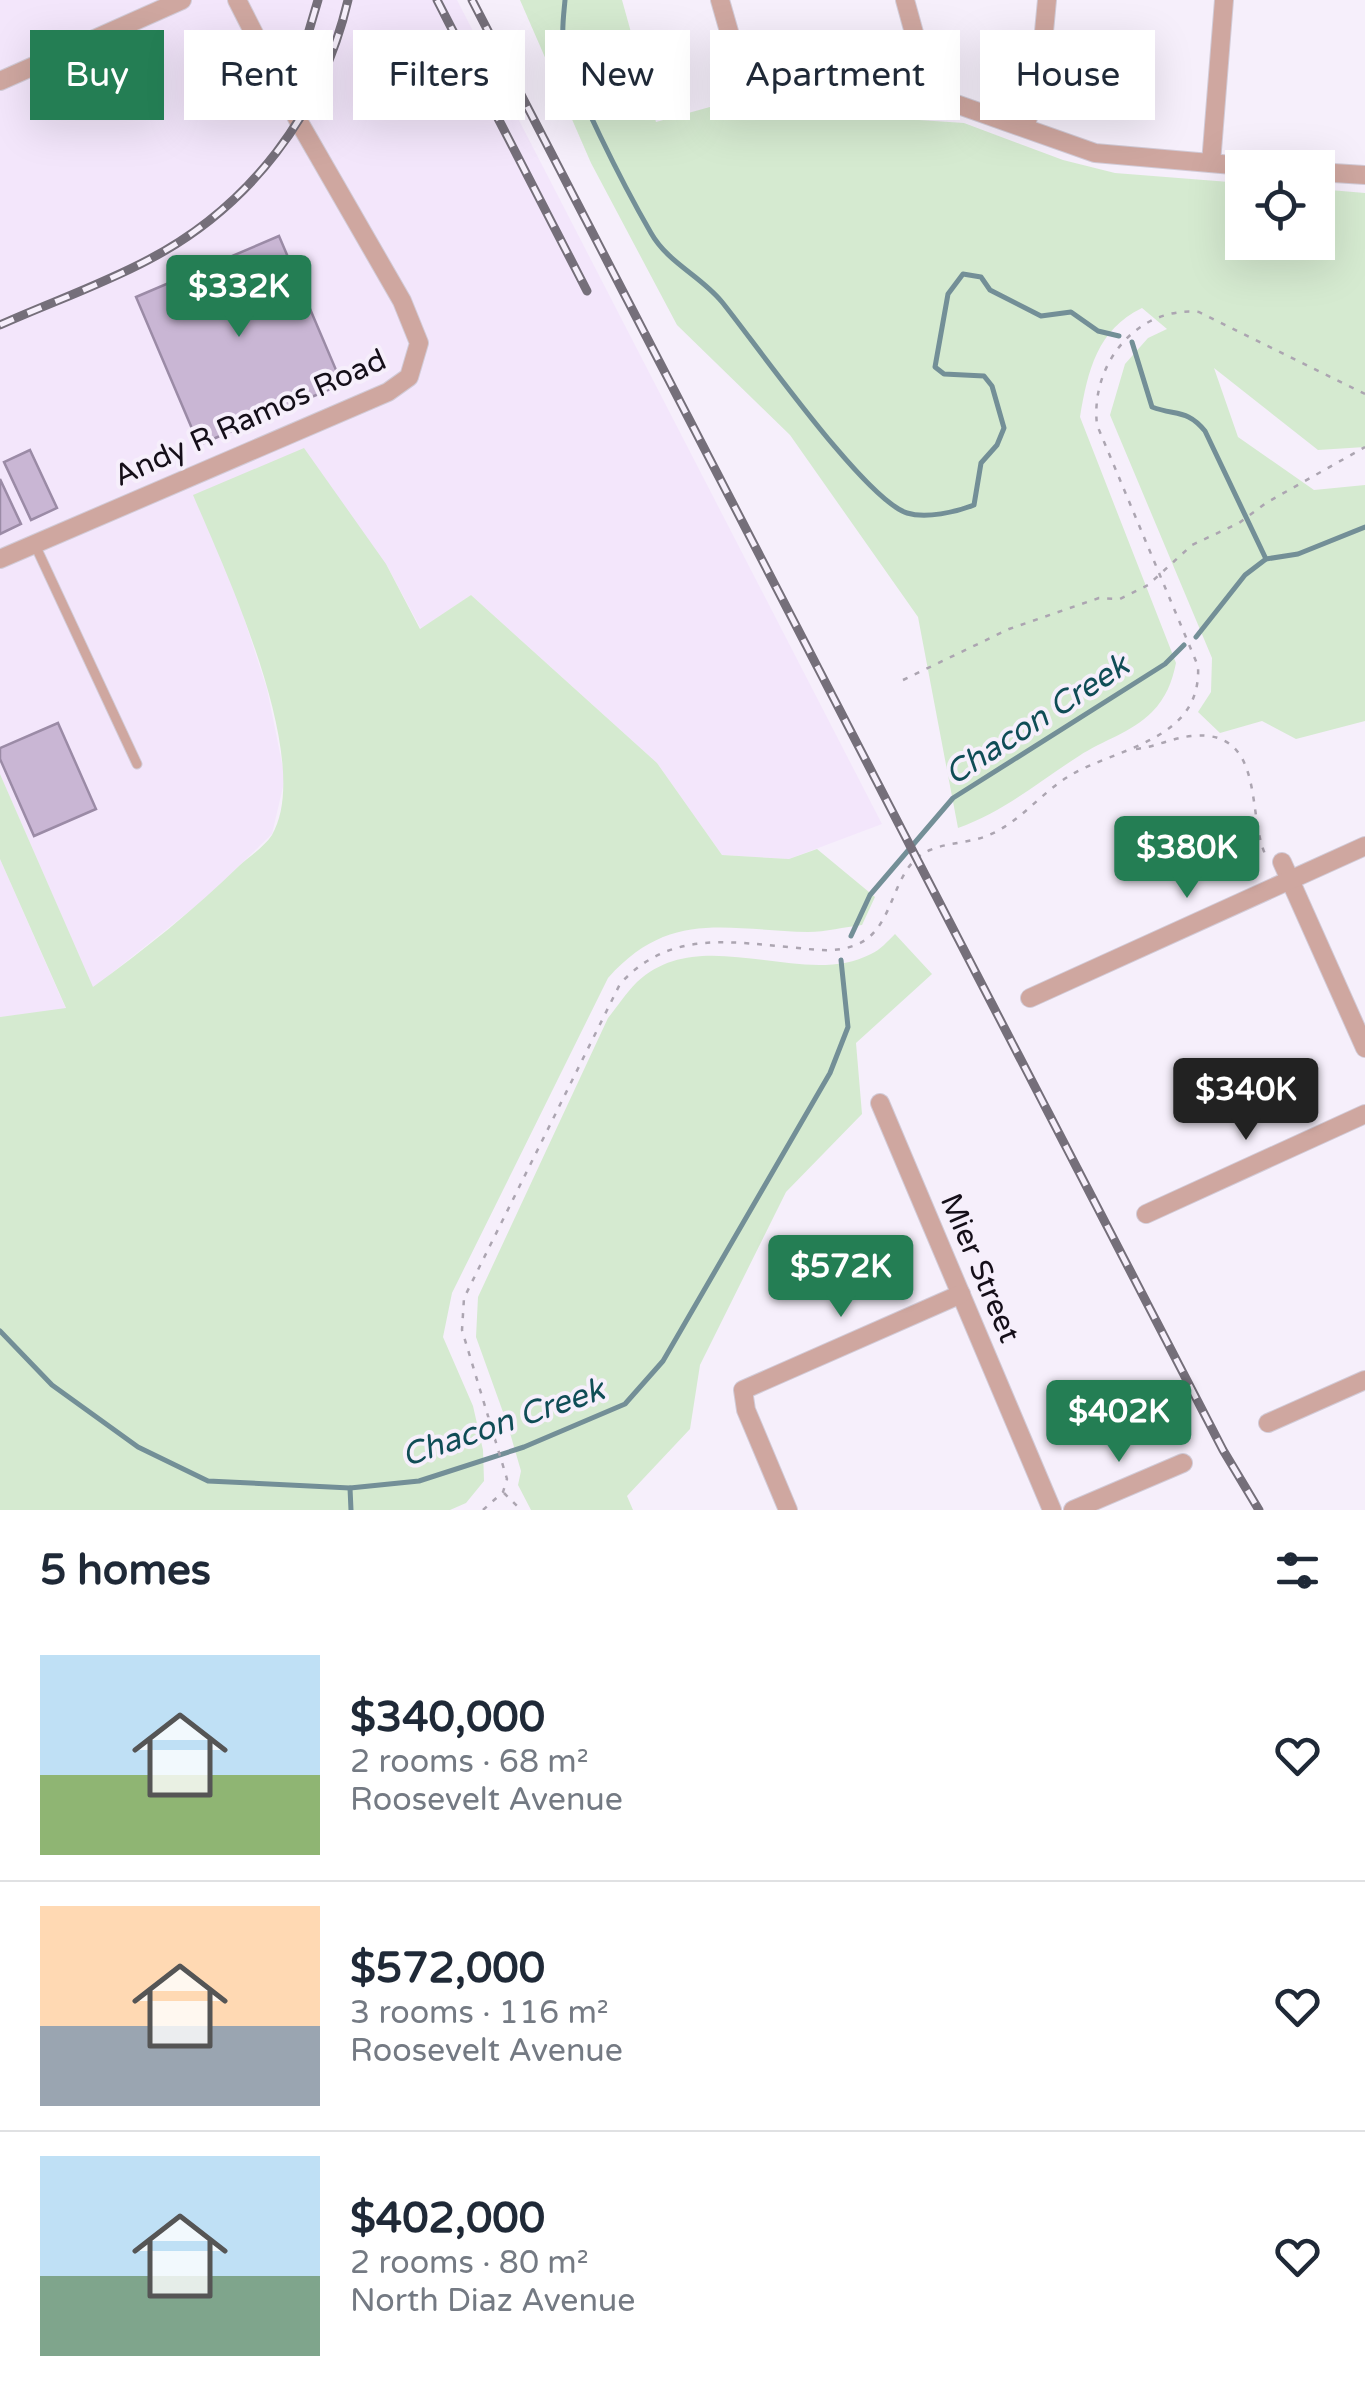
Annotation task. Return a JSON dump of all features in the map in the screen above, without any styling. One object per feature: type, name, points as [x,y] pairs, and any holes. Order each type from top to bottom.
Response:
[{"type":"street","points":[[0,81],[182,0]]},
{"type":"street","name":"Andy R Ramos Road","points":[[0,559],[388,392],[409,377],[419,343],[402,301],[299,122],[237,0]]},
{"type":"street","points":[[720,0],[729,30]]},
{"type":"street","points":[[905,0],[913,30]]},
{"type":"street","points":[[1025,126],[1039,84],[1047,0]]},
{"type":"street","points":[[1212,163],[1224,0]]},
{"type":"street","points":[[960,105],[1095,153],[1225,164]]},
{"type":"street","points":[[1335,173],[1365,176]]},
{"type":"street","points":[[1030,998],[1365,846]]},
{"type":"street","points":[[1277,862],[1290,880],[1365,1048]]},
{"type":"street","name":"Mier Street","points":[[880,1103],[1052,1510]]},
{"type":"street","points":[[1146,1214],[1365,1114]]},
{"type":"street","points":[[788,1510],[746,1410],[743,1390],[960,1294]]},
{"type":"street","points":[[1268,1423],[1365,1380]]},
{"type":"street","points":[[1073,1510],[1183,1463]]},
{"type":"lane","points":[[34,544],[137,764]]},
{"type":"path","points":[[1134,749],[1176,723],[1199,678],[1193,652],[1097,425],[1103,378],[1130,333],[1163,313],[1199,312],[1365,394]]},
{"type":"path","points":[[903,680],[1009,629],[1099,598],[1120,599],[1148,585],[1192,544],[1239,523],[1266,503],[1365,447]]},
{"type":"path","points":[[482,1510],[503,1492],[507,1478],[462,1330],[464,1298],[608,1003],[633,970],[660,951],[691,942],[834,951],[862,943],[881,924],[907,870],[924,852],[986,836],[1072,774],[1134,749],[1194,736],[1229,745],[1250,774],[1260,842],[1277,862]]},
{"type":"path","points":[[503,1492],[521,1510]]},
{"type":"shaded area","points":[[0,0],[457,0],[472,30],[353,30],[353,120],[519,120],[882,824],[789,859],[722,855],[657,763],[471,595],[421,629],[386,564],[244,618],[267,689],[285,778],[272,834],[207,897],[93,988],[0,774]]},
{"type":"shaded area","points":[[0,859],[66,1009],[0,1017]]},
{"type":"green space","points":[[520,0],[622,0],[630,30],[545,30],[545,57]]},
{"type":"green space","points":[[710,107],[710,120],[964,123],[1063,160],[1115,173],[1225,182],[1225,260],[1335,260],[1335,190],[1365,193],[1365,447],[1318,450],[1214,368],[1238,437],[1314,490],[1365,485],[1365,721],[1296,739],[1262,721],[1220,733],[1198,712],[1211,692],[1212,658],[1110,415],[1125,364],[1148,338],[1167,329],[1142,308],[1114,328],[1097,353],[1080,417],[1176,663],[1170,683],[1157,707],[1144,719],[1006,805],[958,828],[918,617],[790,435],[677,325],[572,120],[690,120],[690,113]]},
{"type":"green space","points":[[304,448],[386,564],[420,629],[471,595],[657,763],[722,855],[789,859],[817,849],[875,897],[862,925],[815,932],[725,927],[676,933],[653,941],[608,978],[452,1293],[443,1337],[473,1406],[483,1450],[484,1481],[466,1503],[450,1510],[0,1510],[0,1017],[66,1008],[0,859],[0,774],[93,987],[168,929],[265,843],[272,835],[282,802],[282,761],[274,714],[243,615],[193,495]]},
{"type":"green space","points":[[895,934],[932,974],[856,1043],[862,1114],[786,1192],[700,1365],[690,1429],[627,1496],[633,1510],[531,1510],[518,1485],[521,1471],[476,1337],[478,1297],[608,1018],[637,982],[663,965],[691,957],[721,956],[814,965],[844,963],[874,952]]},
{"type":"building","points":[[279,236],[342,384],[199,445],[136,297]]},
{"type":"building","points":[[30,450],[57,508],[31,520],[4,462]]},
{"type":"building","points":[[0,479],[21,524],[0,534]]},
{"type":"building","points":[[58,723],[96,809],[34,836],[0,759],[0,748]]},
{"type":"waterway","points":[[565,0],[563,38],[575,80],[658,244],[722,302],[839,452],[888,502],[907,513],[923,515],[974,505],[981,463],[997,445],[1004,428],[992,386],[984,376],[944,374],[935,367],[948,294],[963,274],[981,277],[990,290],[1041,316],[1071,312],[1098,331],[1119,336]]},
{"type":"waterway","points":[[1132,342],[1152,407],[1187,416],[1205,431],[1266,559]]},
{"type":"waterway","name":"Chacon Creek","points":[[1196,637],[1245,575],[1266,559],[1298,554],[1365,527]]},
{"type":"waterway","name":"Chacon Creek","points":[[851,936],[870,895],[953,798],[1165,664],[1184,645]]},
{"type":"waterway","name":"Chacon Creek","points":[[0,1331],[52,1385],[138,1447],[208,1481],[350,1488],[419,1481],[524,1447],[625,1404],[663,1361],[830,1073],[848,1027],[841,960]]},
{"type":"waterway","points":[[350,1488],[351,1510]]},
{"type":"railway","points":[[309,30],[318,0]]},
{"type":"railway","points":[[0,325],[148,260],[219,213],[249,184],[300,118],[336,41],[348,0]]},
{"type":"railway","points":[[437,0],[587,291]]},
{"type":"railway","points":[[472,0],[1223,1450],[1259,1510]]}]
